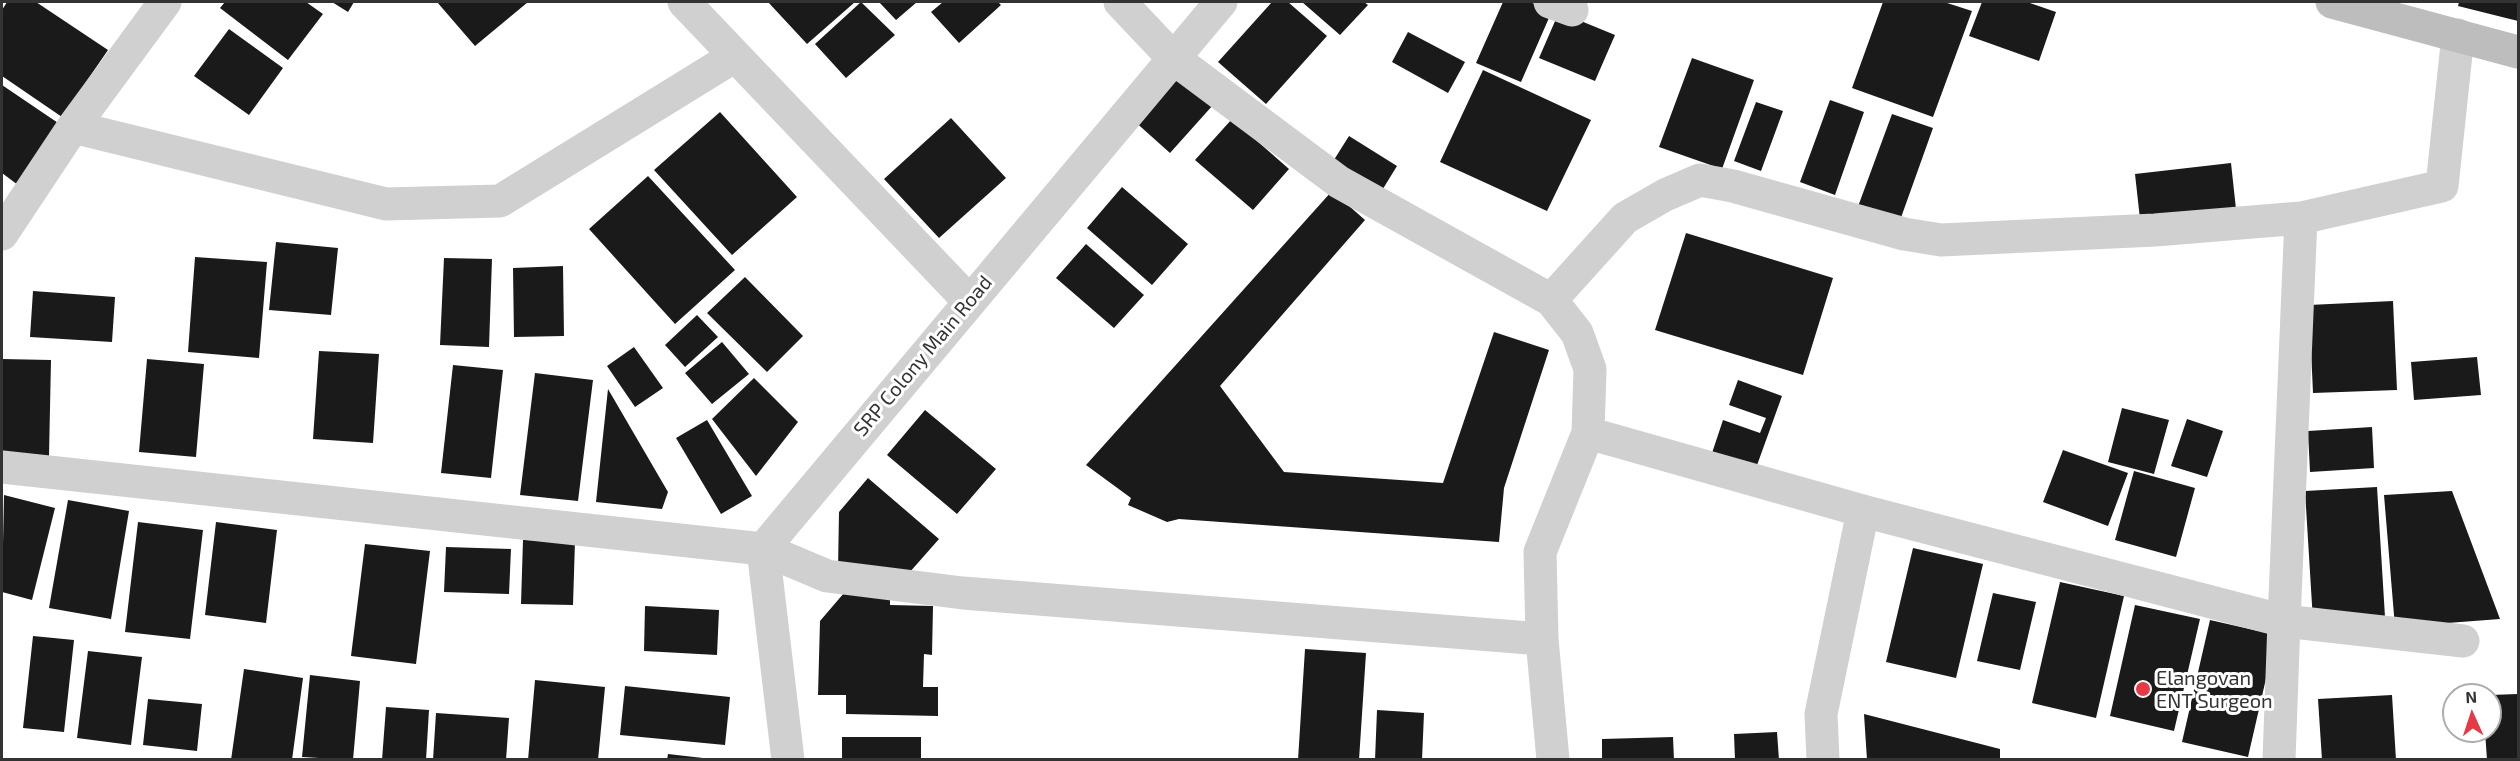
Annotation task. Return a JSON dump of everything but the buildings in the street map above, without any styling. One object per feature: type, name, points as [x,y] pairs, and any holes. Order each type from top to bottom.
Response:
[{"type":"main road","points":[[2332,2],[2518,52]]},
{"type":"street","points":[[2,234],[73,127],[165,2]]},
{"type":"street","points":[[684,2],[968,300]]},
{"type":"street","points":[[1120,2],[1173,58],[1339,182],[1551,300],[1577,333],[1590,369],[1588,433],[1540,552],[1542,639],[1552,759]]},
{"type":"street","name":"SRP Colony Main Road","points":[[762,549],[968,300],[1221,2]]},
{"type":"street","points":[[1551,300],[1625,218],[1665,195],[1700,180],[1733,186],[1904,234],[1941,240],[2155,230],[2301,218],[2442,186],[2458,35]]},
{"type":"street","points":[[73,127],[386,204],[500,201],[735,56]]},
{"type":"street","points":[[2279,759],[2301,218]]},
{"type":"street","points":[[1588,433],[1863,510],[2284,621],[2463,641]]},
{"type":"street","points":[[2,467],[762,549],[827,576],[963,593],[1542,639]]},
{"type":"street","points":[[1823,759],[1821,714],[1863,510]]},
{"type":"street","points":[[762,549],[788,759]]},
{"type":"place","name":"Elangovan ENT Surgeon","points":[[2143,689]]}]
